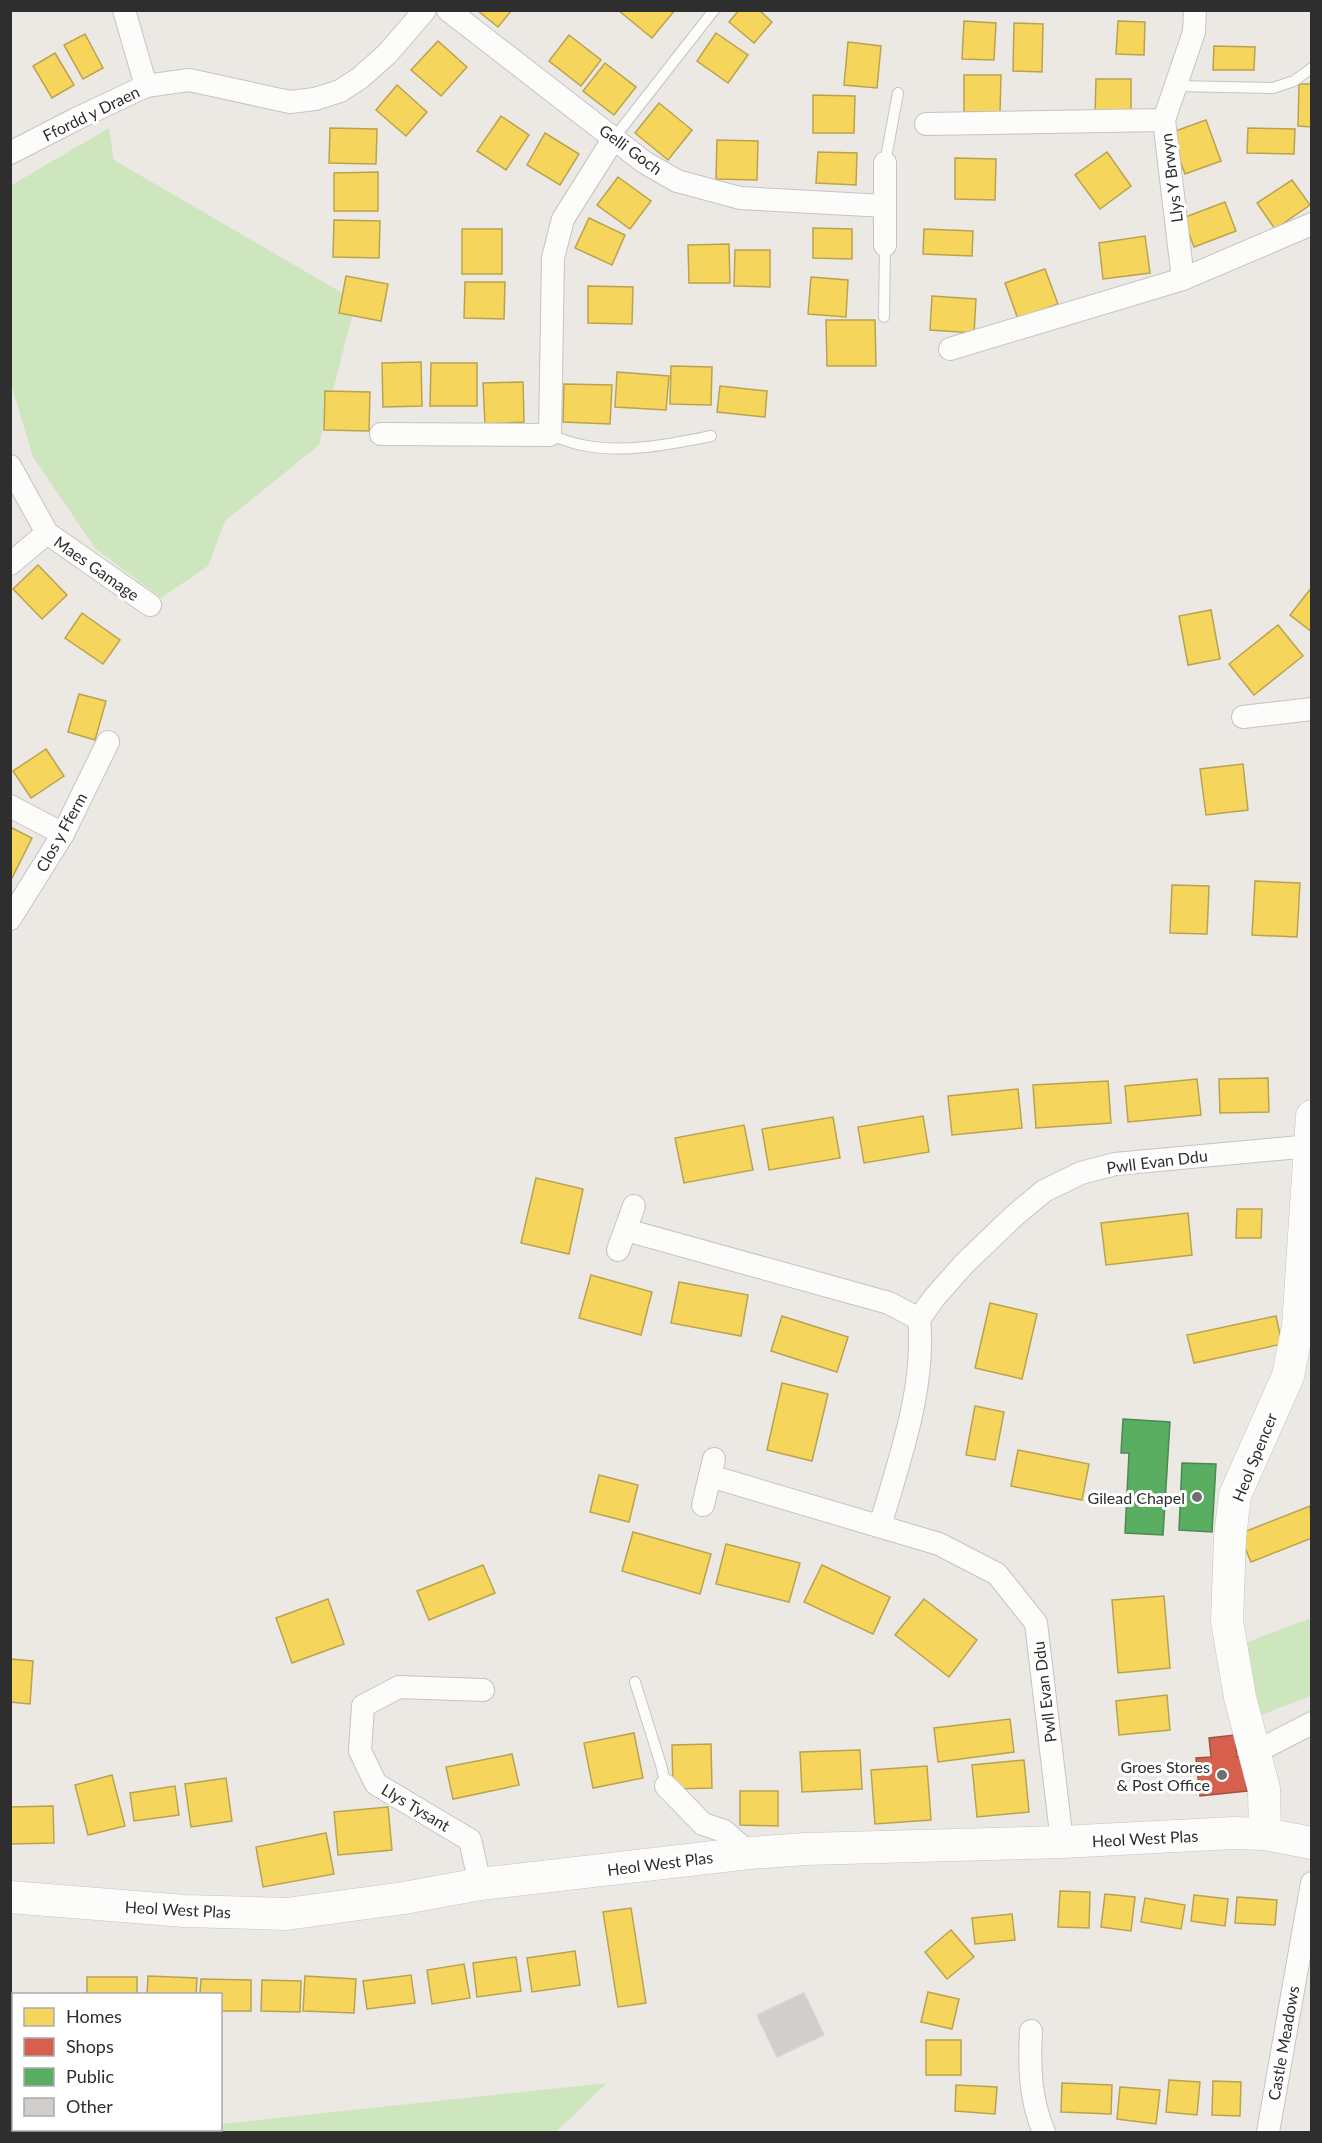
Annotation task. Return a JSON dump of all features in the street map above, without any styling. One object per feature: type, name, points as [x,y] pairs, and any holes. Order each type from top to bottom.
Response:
[{"type":"street","points":[[124,10],[146,86]]},
{"type":"street","name":"Ffordd y Draen","points":[[10,153],[146,86],[189,80],[290,102],[315,99],[340,91],[360,78],[388,53],[425,10]]},
{"type":"street","name":"Gelli Goch","points":[[448,10],[644,162],[677,181],[740,198],[885,206]]},
{"type":"street","name":"Llys Y Brwyn","points":[[1183,279],[1164,120],[1194,32],[1195,10]]},
{"type":"street","points":[[926,124],[1164,120]]},
{"type":"street","points":[[381,434],[550,435],[554,258],[563,219],[614,138]]},
{"type":"street","points":[[885,163],[885,245]]},
{"type":"street","points":[[950,349],[1183,279],[1311,224]]},
{"type":"street","name":"Maes Gamage","points":[[10,466],[47,533],[150,605]]},
{"type":"street","points":[[10,564],[47,533]]},
{"type":"street","points":[[1244,717],[1311,709]]},
{"type":"street","name":"Clos y Fferm","points":[[10,919],[63,834],[108,742]]},
{"type":"street","points":[[10,806],[63,834]]},
{"type":"street","name":"Pwll Evan Ddu","points":[[919,1319],[933,1298],[1014,1216],[1044,1191],[1080,1173],[1115,1164],[1311,1131]]},
{"type":"street","name":"Heol Spencer","points":[[1265,1834],[1264,1789],[1240,1697],[1227,1621],[1230,1537],[1235,1496],[1288,1376],[1298,1326],[1311,1131]]},
{"type":"street","points":[[634,1206],[622,1240],[889,1304],[919,1319],[921,1339],[906,1438],[880,1526]]},
{"type":"street","name":"Pwll Evan Ddu","points":[[704,1505],[712,1468],[939,1544],[997,1574],[1036,1623],[1062,1842]]},
{"type":"street","name":"Llys Tysant","points":[[480,1884],[470,1840],[376,1784],[360,1751],[363,1706],[399,1687],[483,1690]]},
{"type":"street","points":[[1254,1753],[1311,1723]]},
{"type":"street","points":[[666,1786],[703,1824],[724,1831],[749,1853]]},
{"type":"street","name":"Heol West Plas","points":[[10,1897],[185,1911],[286,1914],[404,1898],[480,1884],[749,1853],[806,1849],[1062,1842],[1233,1833],[1265,1834],[1311,1844]]},
{"type":"street","name":"Castle Meadows","points":[[1268,2133],[1311,1883]]},
{"type":"street","points":[[1031,2031],[1030,2061],[1033,2098],[1044,2133]]},
{"type":"lane","points":[[614,138],[714,10]]},
{"type":"lane","points":[[1176,86],[1274,88],[1294,81],[1311,68]]},
{"type":"lane","points":[[885,163],[898,93]]},
{"type":"lane","points":[[884,317],[885,245]]},
{"type":"lane","points":[[550,435],[581,445],[610,448],[663,445],[711,436]]},
{"type":"lane","points":[[635,1682],[666,1786]]},
{"type":"green space","points":[[109,128],[114,160],[356,301],[319,445],[225,521],[208,566],[161,598],[95,548],[33,457],[11,384],[10,186]]},
{"type":"green space","points":[[1311,1618],[1311,1696],[1259,1716],[1232,1648]]},
{"type":"green space","points":[[11,2030],[12,2131],[40,2132],[11,2132]]},
{"type":"green space","points":[[607,2083],[556,2132],[139,2132],[222,2131],[222,2124]]},
{"type":"building: Homes","points":[[477,10],[512,10],[498,27]]},
{"type":"building: Homes","points":[[618,10],[675,10],[652,38]]},
{"type":"building: Homes","points":[[739,10],[759,10],[772,22],[754,43],[729,22]]},
{"type":"building: Homes","points":[[964,21],[996,23],[994,60],[962,59]]},
{"type":"building: Homes","points":[[1118,21],[1145,22],[1144,55],[1116,54]]},
{"type":"building: Homes","points":[[1014,23],[1043,24],[1042,72],[1013,71]]},
{"type":"building: Homes","points":[[716,33],[748,55],[728,83],[697,61]]},
{"type":"building: Homes","points":[[85,34],[103,68],[83,79],[64,45]]},
{"type":"building: Homes","points":[[569,35],[601,60],[581,86],[549,61]]},
{"type":"building: Homes","points":[[438,41],[467,67],[441,96],[411,70]]},
{"type":"building: Homes","points":[[848,42],[881,46],[877,88],[844,85]]},
{"type":"building: Homes","points":[[1214,46],[1255,47],[1254,70],[1213,70]]},
{"type":"building: Homes","points":[[55,53],[74,85],[52,98],[33,66]]},
{"type":"building: Homes","points":[[605,63],[636,87],[614,115],[583,91]]},
{"type":"building: Homes","points":[[964,75],[1001,75],[1000,112],[964,112]]},
{"type":"building: Homes","points":[[1096,79],[1131,79],[1131,114],[1095,114]]},
{"type":"building: Homes","points":[[1299,84],[1312,84],[1312,127],[1298,126]]},
{"type":"building: Homes","points":[[397,85],[427,112],[406,136],[376,110]]},
{"type":"building: Homes","points":[[813,95],[855,96],[854,133],[813,133]]},
{"type":"building: Homes","points":[[659,103],[692,130],[668,160],[635,133]]},
{"type":"building: Homes","points":[[501,116],[529,135],[506,170],[477,151]]},
{"type":"building: Homes","points":[[1206,120],[1221,161],[1185,174],[1170,133]]},
{"type":"building: Homes","points":[[330,128],[377,129],[376,164],[329,163]]},
{"type":"building: Homes","points":[[1248,128],[1295,129],[1294,154],[1247,153]]},
{"type":"building: Homes","points":[[545,133],[579,154],[560,185],[527,165]]},
{"type":"building: Homes","points":[[717,140],[758,141],[757,180],[716,179]]},
{"type":"building: Homes","points":[[818,152],[857,153],[856,185],[816,183]]},
{"type":"building: Homes","points":[[1107,152],[1131,186],[1100,209],[1075,175]]},
{"type":"building: Homes","points":[[955,158],[996,159],[995,200],[955,199]]},
{"type":"building: Homes","points":[[378,172],[378,211],[334,211],[334,173]]},
{"type":"building: Homes","points":[[618,177],[651,201],[630,229],[597,205]]},
{"type":"building: Homes","points":[[1292,180],[1310,205],[1275,229],[1257,203]]},
{"type":"building: Homes","points":[[1225,202],[1236,231],[1194,247],[1183,218]]},
{"type":"building: Homes","points":[[589,218],[625,235],[612,265],[575,248]]},
{"type":"building: Homes","points":[[334,220],[380,221],[379,258],[333,257]]},
{"type":"building: Homes","points":[[813,228],[852,229],[852,259],[813,258]]},
{"type":"building: Homes","points":[[462,229],[502,229],[502,274],[462,274]]},
{"type":"building: Homes","points":[[924,229],[973,231],[972,256],[923,254]]},
{"type":"building: Homes","points":[[1145,236],[1150,273],[1103,279],[1099,243]]},
{"type":"building: Homes","points":[[729,244],[730,283],[689,283],[688,245]]},
{"type":"building: Homes","points":[[735,250],[770,250],[770,287],[734,286]]},
{"type":"building: Homes","points":[[1045,269],[1058,304],[1018,319],[1005,283]]},
{"type":"building: Homes","points":[[346,276],[388,284],[381,321],[339,313]]},
{"type":"building: Homes","points":[[811,277],[848,280],[846,317],[808,314]]},
{"type":"building: Homes","points":[[465,282],[505,282],[504,319],[464,318]]},
{"type":"building: Homes","points":[[588,286],[633,287],[632,324],[588,323]]},
{"type":"building: Homes","points":[[932,296],[976,299],[974,333],[930,330]]},
{"type":"building: Homes","points":[[826,320],[875,320],[876,366],[827,366]]},
{"type":"building: Homes","points":[[421,362],[422,406],[383,407],[382,363]]},
{"type":"building: Homes","points":[[431,363],[477,363],[477,406],[430,406]]},
{"type":"building: Homes","points":[[671,366],[712,367],[711,405],[670,404]]},
{"type":"building: Homes","points":[[617,372],[669,376],[666,410],[615,407]]},
{"type":"building: Homes","points":[[523,382],[524,422],[485,424],[483,383]]},
{"type":"building: Homes","points":[[564,384],[612,385],[610,424],[563,422]]},
{"type":"building: Homes","points":[[720,386],[767,391],[765,417],[717,412]]},
{"type":"building: Homes","points":[[325,391],[370,392],[369,431],[324,430]]},
{"type":"building: Homes","points":[[38,565],[67,595],[42,619],[13,589]]},
{"type":"building: Homes","points":[[1312,587],[1312,632],[1290,615]]},
{"type":"building: Homes","points":[[1211,610],[1220,659],[1188,665],[1179,616]]},
{"type":"building: Homes","points":[[82,613],[120,640],[103,664],[65,638]]},
{"type":"building: Homes","points":[[1278,625],[1303,656],[1254,695],[1229,664]]},
{"type":"building: Homes","points":[[79,694],[106,701],[95,740],[68,732]]},
{"type":"building: Homes","points":[[46,749],[64,776],[31,798],[13,771]]},
{"type":"building: Homes","points":[[1243,764],[1248,810],[1206,815],[1200,769]]},
{"type":"building: Homes","points":[[10,827],[32,838],[12,878],[10,878]]},
{"type":"building: Homes","points":[[1255,881],[1300,883],[1297,937],[1252,935]]},
{"type":"building: Homes","points":[[1172,885],[1209,886],[1207,934],[1170,933]]},
{"type":"building: Homes","points":[[1268,1078],[1269,1112],[1220,1113],[1219,1079]]},
{"type":"building: Homes","points":[[1197,1079],[1201,1115],[1128,1122],[1125,1086]]},
{"type":"building: Homes","points":[[1108,1081],[1111,1123],[1036,1128],[1033,1085]]},
{"type":"building: Homes","points":[[1018,1089],[1022,1128],[952,1135],[948,1096]]},
{"type":"building: Homes","points":[[923,1116],[929,1152],[864,1163],[858,1127]]},
{"type":"building: Homes","points":[[833,1117],[840,1158],[769,1170],[762,1129]]},
{"type":"building: Homes","points":[[744,1125],[753,1170],[684,1183],[675,1138]]},
{"type":"building: Homes","points":[[536,1178],[583,1189],[569,1254],[521,1243]]},
{"type":"building: Homes","points":[[1237,1209],[1262,1209],[1261,1238],[1236,1238]]},
{"type":"building: Homes","points":[[1188,1213],[1192,1255],[1106,1265],[1101,1223]]},
{"type":"building: Homes","points":[[591,1275],[652,1292],[641,1335],[579,1318]]},
{"type":"building: Homes","points":[[679,1282],[748,1295],[741,1336],[671,1323]]},
{"type":"building: Homes","points":[[990,1303],[1037,1314],[1022,1379],[975,1368]]},
{"type":"building: Homes","points":[[782,1316],[848,1337],[837,1372],[771,1351]]},
{"type":"building: Homes","points":[[1276,1316],[1282,1344],[1194,1363],[1187,1335]]},
{"type":"building: Homes","points":[[782,1383],[828,1394],[812,1461],[767,1450]]},
{"type":"building: Homes","points":[[975,1406],[1004,1412],[995,1460],[966,1455]]},
{"type":"building: Homes","points":[[1018,1450],[1089,1464],[1082,1500],[1011,1486]]},
{"type":"building: Homes","points":[[599,1475],[638,1485],[629,1522],[590,1512]]},
{"type":"building: Homes","points":[[1310,1506],[1312,1538],[1251,1562],[1239,1534]]},
{"type":"building: Homes","points":[[633,1532],[711,1554],[700,1594],[622,1571]]},
{"type":"building: Homes","points":[[726,1544],[800,1563],[789,1602],[716,1584]]},
{"type":"building: Homes","points":[[483,1565],[495,1593],[429,1620],[417,1591]]},
{"type":"building: Homes","points":[[822,1565],[890,1597],[873,1634],[804,1602]]},
{"type":"building: Homes","points":[[1164,1596],[1170,1668],[1118,1673],[1112,1600]]},
{"type":"building: Homes","points":[[328,1599],[344,1644],[292,1663],[276,1618]]},
{"type":"building: Homes","points":[[924,1599],[977,1640],[949,1677],[895,1635]]},
{"type":"building: Homes","points":[[10,1659],[33,1661],[30,1704],[10,1702]]},
{"type":"building: Homes","points":[[1167,1695],[1170,1730],[1119,1735],[1116,1701]]},
{"type":"building: Homes","points":[[1010,1719],[1014,1752],[938,1762],[934,1728]]},
{"type":"building: Homes","points":[[634,1733],[643,1778],[593,1788],[584,1743]]},
{"type":"building: Homes","points":[[711,1744],[712,1788],[673,1789],[672,1745]]},
{"type":"building: Homes","points":[[860,1750],[862,1789],[802,1792],[800,1752]]},
{"type":"building: Homes","points":[[512,1754],[519,1785],[453,1799],[446,1767]]},
{"type":"building: Homes","points":[[1024,1760],[1029,1812],[977,1817],[972,1765]]},
{"type":"building: Homes","points":[[927,1766],[931,1820],[875,1824],[871,1770]]},
{"type":"building: Homes","points":[[112,1775],[125,1826],[88,1835],[75,1785]]},
{"type":"building: Homes","points":[[226,1778],[232,1821],[191,1827],[185,1784]]},
{"type":"building: Homes","points":[[175,1786],[179,1815],[134,1821],[130,1793]]},
{"type":"building: Homes","points":[[740,1791],[778,1791],[778,1826],[740,1825]]},
{"type":"building: Homes","points":[[53,1806],[54,1843],[10,1844],[10,1807]]},
{"type":"building: Homes","points":[[388,1807],[392,1850],[338,1855],[334,1812]]},
{"type":"building: Homes","points":[[326,1833],[334,1874],[263,1887],[256,1847]]},
{"type":"building: Homes","points":[[1060,1891],[1090,1892],[1089,1928],[1058,1927]]},
{"type":"building: Homes","points":[[1105,1894],[1135,1897],[1131,1931],[1101,1927]]},
{"type":"building: Homes","points":[[1194,1895],[1228,1899],[1225,1926],[1191,1921]]},
{"type":"building: Homes","points":[[1237,1897],[1277,1900],[1275,1925],[1235,1923]]},
{"type":"building: Homes","points":[[1145,1898],[1185,1905],[1181,1929],[1141,1922]]},
{"type":"building: Homes","points":[[631,1908],[646,2003],[618,2007],[603,1912]]},
{"type":"building: Homes","points":[[1012,1914],[1015,1940],[975,1944],[972,1918]]},
{"type":"building: Homes","points":[[951,1930],[974,1957],[947,1979],[925,1952]]},
{"type":"building: Homes","points":[[575,1951],[580,1985],[532,1992],[527,1958]]},
{"type":"building: Homes","points":[[516,1957],[521,1991],[477,1997],[473,1963]]},
{"type":"building: Homes","points":[[464,1964],[470,1998],[432,2004],[427,1970]]},
{"type":"building: Homes","points":[[411,1975],[415,2003],[367,2009],[363,1981]]},
{"type":"building: Homes","points":[[148,1976],[197,1978],[196,1993],[147,1993]]},
{"type":"building: Homes","points":[[305,1976],[356,1979],[354,2013],[303,2011]]},
{"type":"building: Homes","points":[[87,1977],[137,1977],[137,1993],[87,1993]]},
{"type":"building: Homes","points":[[201,1979],[251,1980],[251,2011],[222,2011],[222,1993],[200,1993]]},
{"type":"building: Homes","points":[[262,1980],[301,1981],[300,2012],[261,2011]]},
{"type":"building: Homes","points":[[928,1992],[959,1999],[952,2029],[921,2022]]},
{"type":"building: Homes","points":[[926,2040],[961,2040],[961,2075],[926,2075]]},
{"type":"building: Homes","points":[[1169,2080],[1200,2082],[1197,2115],[1166,2112]]},
{"type":"building: Homes","points":[[1213,2081],[1241,2082],[1240,2116],[1212,2115]]},
{"type":"building: Homes","points":[[1062,2083],[1112,2085],[1111,2114],[1061,2112]]},
{"type":"building: Homes","points":[[956,2085],[997,2087],[995,2114],[955,2111]]},
{"type":"building: Homes","points":[[1120,2087],[1160,2090],[1156,2124],[1117,2119]]},
{"type":"building: Shops","name":"Groes Stores & Post Office","points":[[1235,1735],[1237,1757],[1244,1756],[1247,1791],[1200,1796],[1196,1758],[1211,1757],[1209,1738]]},
{"type":"building: Public","points":[[1123,1419],[1170,1422],[1163,1535],[1125,1533],[1129,1453],[1121,1453]]},
{"type":"building: Public","name":"Gilead Chapel","points":[[1182,1463],[1216,1464],[1212,1532],[1179,1530]]},
{"type":"building: Other","points":[[804,1993],[824,2035],[777,2057],[757,2015]]},
{"type":"place","name":"Gilead Chapel","points":[[1197,1497]]},
{"type":"place","name":"Groes Stores & Post Office","points":[[1222,1775]]}]
